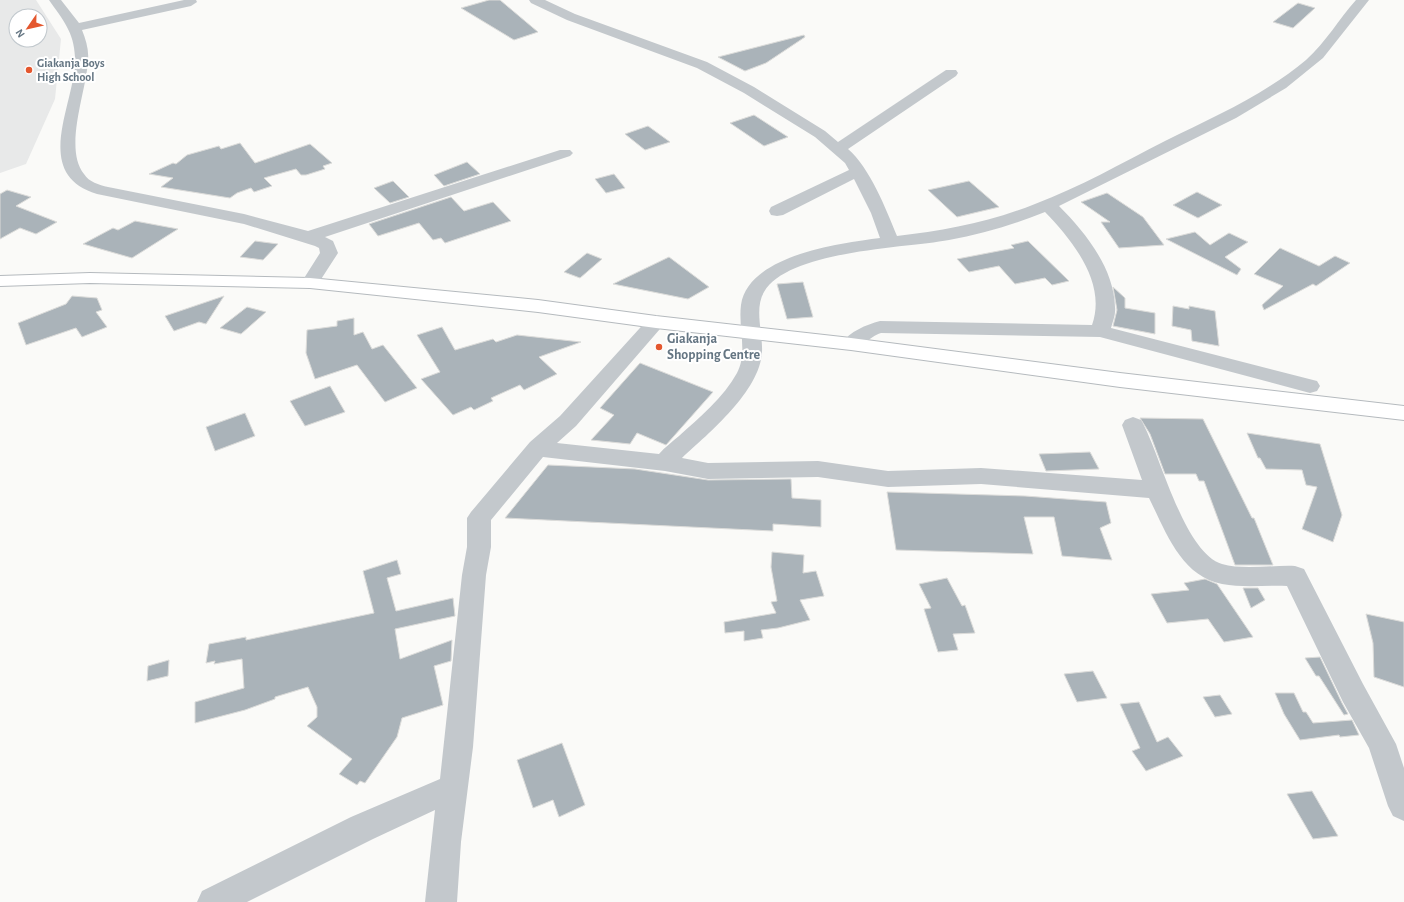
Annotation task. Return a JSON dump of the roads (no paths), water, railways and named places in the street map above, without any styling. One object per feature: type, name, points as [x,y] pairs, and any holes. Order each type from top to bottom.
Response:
[{"type":"main road","points":[[0,281],[90,278],[310,283],[538,306],[656,322],[851,344],[1120,380],[1404,413]]},
{"type":"street","points":[[55,0],[70,18],[75,28],[82,54],[82,72],[70,121],[68,149],[72,168],[85,184],[120,194],[262,224],[308,236],[327,245],[329,253],[310,283]]},
{"type":"street","points":[[535,0],[571,17],[714,71],[795,117],[852,161],[856,172],[879,213],[891,242]]},
{"type":"street","points":[[666,463],[673,451],[686,442],[731,395],[747,373],[751,361],[750,301],[760,284],[774,273],[802,260],[832,252],[862,245],[945,235],[1048,205],[1208,127],[1295,76],[1325,49],[1348,16],[1363,0]]},
{"type":"street","points":[[75,28],[191,2]]},
{"type":"street","points":[[838,149],[951,73]]},
{"type":"street","points":[[308,236],[564,153]]},
{"type":"street","points":[[777,211],[856,172]]},
{"type":"street","points":[[1048,205],[1069,228],[1087,252],[1098,275],[1106,307],[1100,331]]},
{"type":"street","points":[[440,902],[446,842],[454,787],[474,575],[479,547],[479,518],[538,448],[568,420],[656,322]]},
{"type":"street","points":[[851,344],[870,330],[885,326],[1100,331],[1310,386]]},
{"type":"street","points":[[1133,425],[1157,490],[1187,548],[1205,566],[1221,574],[1296,576],[1353,693],[1382,744],[1398,796],[1404,806]]},
{"type":"street","points":[[538,448],[577,454],[606,455],[666,463],[708,471],[818,469],[888,479],[981,476],[1157,490]]},
{"type":"street","points":[[213,902],[362,828],[454,787]]},
{"type":"place","name":"Giakanja Boys High School","points":[[29,70]]},
{"type":"place","name":"Giakanja Shopping Centre","points":[[659,347]]}]
